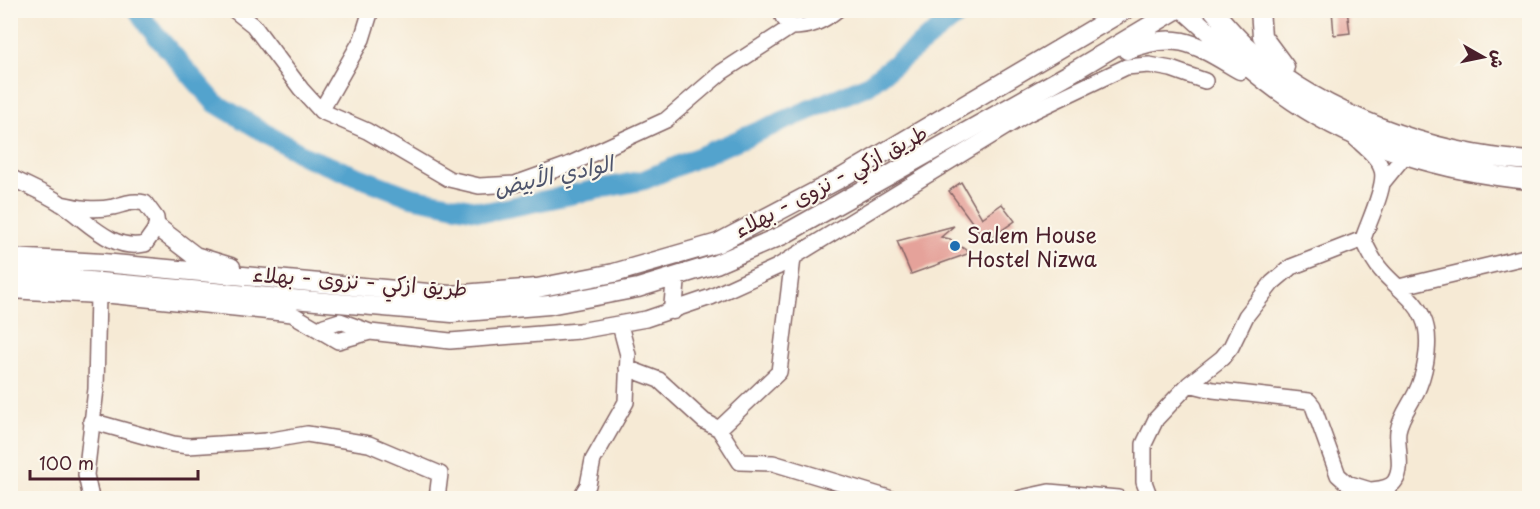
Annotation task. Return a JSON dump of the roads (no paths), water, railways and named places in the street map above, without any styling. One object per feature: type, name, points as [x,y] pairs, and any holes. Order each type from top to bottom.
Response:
[{"type":"main road","name":"طريق ازكي - نزوى - بهلاء","points":[[10,258],[103,263],[300,283],[450,295],[537,288],[614,273],[718,243],[841,178],[1125,10]]},
{"type":"main road","name":"طريق ازكي - نزوى - بهلاء","points":[[10,274],[452,313],[549,305],[638,288],[751,250],[783,235],[1069,74],[1176,10]]},
{"type":"main road","points":[[1184,10],[1293,101]]},
{"type":"main road","points":[[1213,10],[1248,48],[1284,76],[1336,106],[1434,147],[1468,155],[1530,161]]},
{"type":"main road","points":[[1260,10],[1262,36],[1273,54],[1294,76],[1336,106]]},
{"type":"main road","points":[[1069,74],[1148,41],[1173,39],[1195,43],[1347,131],[1405,155],[1469,172],[1530,180]]},
{"type":"main road","points":[[157,227],[180,247],[208,261],[300,283]]},
{"type":"main road","points":[[672,310],[676,277]]},
{"type":"main road","points":[[10,290],[98,294]]},
{"type":"street","points":[[234,10],[253,25],[301,89],[321,111],[367,131],[449,179],[479,186],[515,184],[568,165],[666,120],[722,72],[791,27],[817,24],[837,10]]},
{"type":"street","points":[[321,111],[362,39],[371,10]]},
{"type":"street","points":[[781,10],[783,17],[791,27]]},
{"type":"street","points":[[91,498],[86,475],[96,389],[98,294],[292,314],[331,338],[345,341],[370,332],[450,341],[519,337],[620,325],[711,297],[793,258],[1027,114],[1126,67],[1149,65],[1171,69],[1205,81]]},
{"type":"street","points":[[1150,498],[1144,482],[1144,444],[1156,419],[1189,384],[1222,358],[1231,347],[1246,316],[1272,283],[1292,267],[1363,239],[1383,182],[1383,170],[1378,160],[1347,131]]},
{"type":"street","points":[[1383,182],[1405,155]]},
{"type":"street","points":[[10,177],[61,204],[92,228],[127,246],[145,244],[157,227],[156,218],[145,203],[127,202],[114,207],[85,210],[61,204]]},
{"type":"street","points":[[1189,384],[1213,390],[1309,401],[1313,406],[1338,475],[1347,483],[1371,494],[1390,486],[1396,480],[1399,468],[1398,433],[1401,417],[1418,387],[1425,364],[1427,335],[1425,320],[1418,308],[1381,270],[1363,239]]},
{"type":"street","points":[[1399,288],[1524,257]]},
{"type":"street","points":[[719,429],[779,372],[793,258]]},
{"type":"street","points":[[580,498],[588,484],[593,460],[626,402],[628,355],[620,325]]},
{"type":"street","points":[[627,368],[659,381],[704,421],[719,429],[740,462],[772,463],[889,498]]},
{"type":"street","points":[[91,421],[173,444],[188,446],[266,441],[307,434],[369,444],[440,474],[437,498]]},
{"type":"street","points":[[1021,498],[1049,492],[1118,498]]},
{"type":"waterway","name":"الوادي الأبيض","points":[[138,10],[148,26],[215,103],[306,157],[411,197],[486,212],[644,180],[868,85],[964,10]]},
{"type":"place","name":"Salem House Hostel Nizwa","points":[[955,246]]}]
